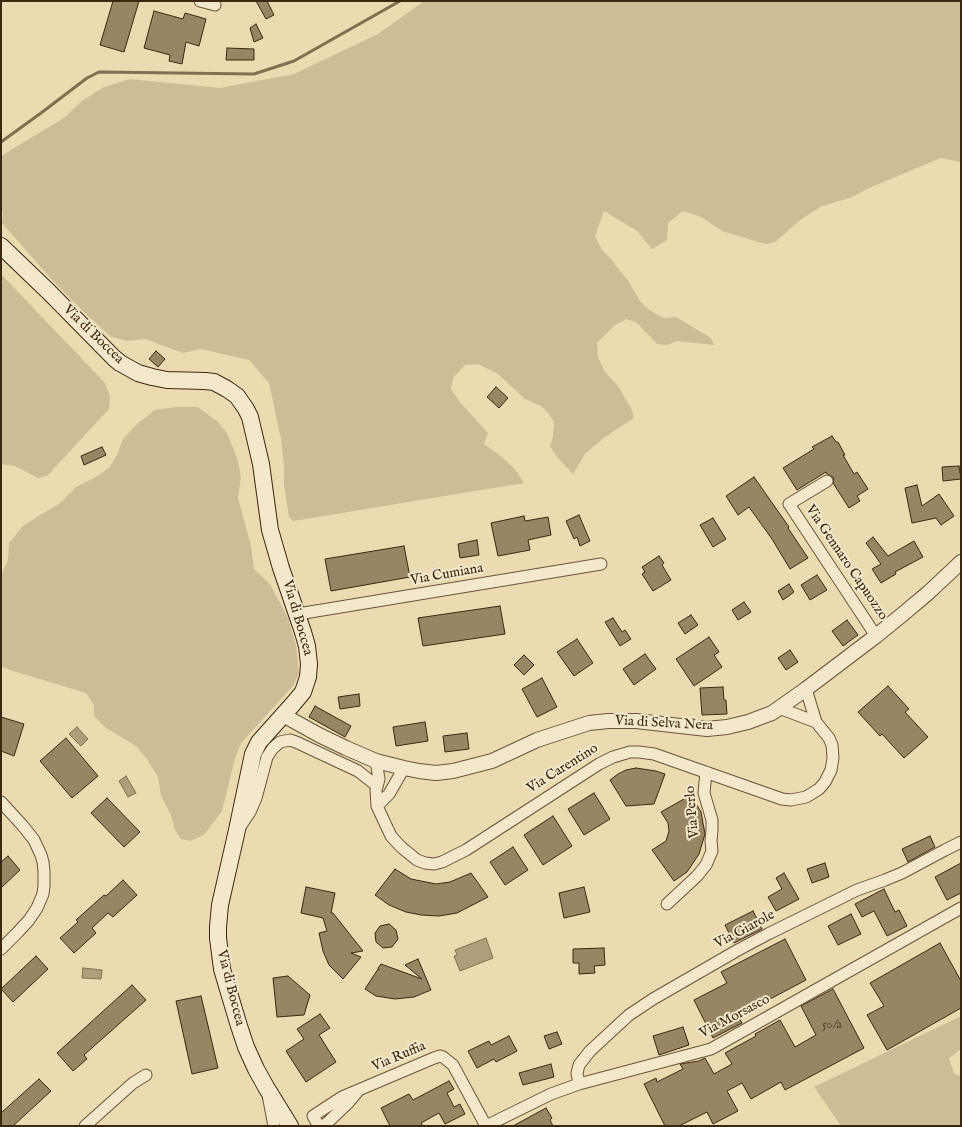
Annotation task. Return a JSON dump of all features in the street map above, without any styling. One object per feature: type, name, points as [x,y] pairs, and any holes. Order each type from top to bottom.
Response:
[{"type":"main road","name":"Via di Boccea","points":[[1,246],[114,358],[126,367],[138,373],[167,380],[214,382],[227,389],[241,400],[250,417],[260,464],[270,530],[281,568],[308,646],[309,671],[303,692],[259,742],[250,763],[220,905],[218,927],[219,949],[226,986],[238,1026],[256,1069],[290,1126]]},
{"type":"street","points":[[200,1],[215,5]]},
{"type":"street","name":"Via Gennaro Capuozzo","points":[[827,481],[789,504],[876,636]]},
{"type":"street","name":"Via di Selva Nera","points":[[283,715],[332,742],[376,761],[419,771],[436,773],[492,761],[537,740],[590,723],[608,721],[636,721],[707,729],[727,727],[748,722],[772,713],[876,636],[928,593],[961,562]]},
{"type":"street","name":"Via Cumiana","points":[[298,614],[601,564]]},
{"type":"street","name":"Via Carentino","points":[[376,761],[379,779],[376,790],[377,806],[392,836],[401,847],[417,860],[434,864],[442,862],[466,850],[599,764],[613,757],[630,752],[654,754],[782,799],[791,800],[806,797],[819,789],[825,782],[831,770],[833,758],[832,745],[829,738],[816,722],[806,689]]},
{"type":"street","points":[[779,708],[816,722]]},
{"type":"street","points":[[237,830],[246,818],[256,798],[267,757],[273,748],[280,742],[290,740],[296,742],[358,771],[377,786]]},
{"type":"street","points":[[377,806],[389,794],[404,768]]},
{"type":"street","name":"Via Perlo","points":[[667,904],[697,876],[706,865],[712,851],[712,820],[704,793],[706,772]]},
{"type":"street","points":[[1,802],[34,840],[43,862],[44,886],[37,908],[29,920],[1,949]]},
{"type":"street","name":"Via Giarole","points":[[579,1084],[577,1073],[579,1065],[590,1051],[629,1015],[653,999],[768,934],[857,890],[902,873],[961,842]]},
{"type":"street","name":"Via Morsasco","points":[[486,1126],[551,1094],[579,1084],[711,1049],[961,908]]},
{"type":"street","name":"Via Ruffia","points":[[358,1091],[440,1056],[453,1065],[486,1126]]},
{"type":"street","points":[[84,1126],[133,1083],[146,1075]]},
{"type":"street","points":[[266,1087],[274,1126]]},
{"type":"shaded area","points":[[424,1],[961,1],[961,162],[941,158],[869,188],[850,198],[822,206],[799,221],[775,242],[765,244],[722,231],[701,217],[683,211],[668,223],[667,240],[652,249],[637,231],[604,211],[595,236],[602,250],[627,279],[640,301],[649,310],[664,318],[676,317],[711,338],[714,345],[677,341],[667,345],[657,344],[637,323],[627,319],[615,325],[597,343],[598,357],[605,372],[618,386],[631,408],[634,418],[605,437],[585,454],[573,474],[557,457],[550,446],[553,437],[554,422],[549,414],[541,406],[525,399],[498,374],[478,364],[465,365],[453,378],[451,389],[460,402],[488,433],[484,444],[515,469],[524,483],[293,521],[289,517],[284,485],[284,465],[281,439],[269,383],[249,360],[201,349],[183,353],[145,339],[127,341],[111,337],[53,281],[2,223],[1,156],[64,118],[83,100],[104,87],[130,79],[220,88],[294,74],[378,34]]},
{"type":"shaded area","points":[[1,274],[105,383],[110,396],[109,409],[47,476],[38,478],[15,466],[1,464]]},
{"type":"shaded area","points":[[176,407],[198,407],[217,421],[227,433],[237,458],[241,477],[238,498],[251,546],[254,569],[270,584],[288,618],[296,645],[299,674],[293,686],[241,743],[235,758],[222,811],[204,835],[190,841],[181,839],[175,830],[171,815],[161,796],[158,777],[146,758],[136,746],[106,728],[94,716],[94,705],[86,693],[1,666],[1,575],[8,560],[9,543],[23,526],[59,504],[76,487],[109,468],[117,455],[123,439],[138,423],[155,410]]},
{"type":"shaded area","points":[[77,727],[88,739],[81,746],[69,734]]},
{"type":"shaded area","points":[[126,776],[136,793],[128,797],[119,781]]},
{"type":"shaded area","points":[[486,938],[493,958],[460,971],[454,956],[457,955],[455,950]]},
{"type":"shaded area","points":[[83,968],[102,970],[101,979],[82,978]]},
{"type":"shaded area","points":[[961,1016],[961,1049],[949,1058],[954,1074],[961,1076],[961,1126],[841,1126],[814,1087]]},
{"type":"building","points":[[113,1],[139,1],[124,52],[100,45]]},
{"type":"building","points":[[256,1],[267,1],[274,15],[266,19]]},
{"type":"building","points":[[154,11],[183,19],[185,13],[206,19],[199,46],[186,42],[182,64],[169,61],[170,55],[144,48]]},
{"type":"building","points":[[256,24],[263,38],[254,42],[250,28]]},
{"type":"building","points":[[227,48],[254,49],[254,60],[226,60]]},
{"type":"building","points":[[156,351],[165,359],[158,367],[149,359]]},
{"type":"building","points":[[496,387],[508,398],[499,408],[487,397]]},
{"type":"building","points":[[832,436],[836,442],[838,442],[845,455],[843,455],[854,474],[857,472],[868,489],[857,496],[860,501],[849,508],[833,483],[833,477],[826,472],[797,490],[783,468],[814,449],[812,447]]},
{"type":"building","points":[[102,447],[106,455],[84,465],[81,456]]},
{"type":"building","points":[[959,466],[961,479],[943,481],[942,467]]},
{"type":"building","points":[[754,477],[789,527],[788,528],[808,558],[790,569],[772,539],[749,507],[738,515],[726,496]]},
{"type":"building","points":[[917,485],[922,506],[939,494],[954,516],[941,525],[936,518],[912,523],[905,488]]},
{"type":"building","points":[[579,515],[590,541],[580,546],[577,537],[574,539],[566,521]]},
{"type":"building","points":[[524,516],[525,521],[548,517],[551,535],[528,540],[530,550],[498,556],[491,523]]},
{"type":"building","points":[[713,518],[726,539],[713,547],[700,525]]},
{"type":"building","points":[[873,537],[888,556],[914,541],[923,557],[895,572],[896,574],[881,583],[872,569],[881,564],[866,543]]},
{"type":"building","points":[[477,540],[479,555],[460,558],[458,544]]},
{"type":"building","points":[[404,546],[410,577],[331,591],[325,559]]},
{"type":"building","points":[[659,556],[664,563],[662,565],[671,580],[653,591],[642,574],[645,572],[642,567]]},
{"type":"building","points":[[817,575],[827,590],[810,600],[801,585]]},
{"type":"building","points":[[789,584],[794,592],[783,600],[778,591]]},
{"type":"building","points":[[744,602],[751,612],[738,620],[732,610]]},
{"type":"building","points":[[500,606],[505,634],[423,646],[418,618]]},
{"type":"building","points":[[691,615],[698,625],[685,634],[678,623]]},
{"type":"building","points":[[613,618],[622,632],[625,630],[631,639],[620,646],[605,622]]},
{"type":"building","points":[[847,620],[858,635],[843,646],[832,631]]},
{"type":"building","points":[[709,637],[719,652],[714,655],[722,667],[694,686],[676,659]]},
{"type":"building","points":[[577,639],[593,663],[574,676],[557,652]]},
{"type":"building","points":[[790,650],[798,662],[786,670],[778,658]]},
{"type":"building","points":[[645,654],[656,669],[634,685],[623,669]]},
{"type":"building","points":[[524,655],[534,665],[524,675],[514,665]]},
{"type":"building","points":[[542,678],[557,707],[537,717],[522,689]]},
{"type":"building","points":[[888,686],[909,709],[905,712],[928,737],[904,758],[882,734],[880,736],[858,712]]},
{"type":"building","points":[[723,687],[727,714],[702,715],[700,688]]},
{"type":"building","points":[[359,694],[360,706],[340,709],[338,697]]},
{"type":"building","points":[[315,706],[351,726],[345,737],[309,717]]},
{"type":"building","points":[[1,717],[24,724],[14,756],[1,751]]},
{"type":"building","points":[[425,722],[428,741],[396,746],[393,727]]},
{"type":"building","points":[[467,733],[469,749],[445,752],[443,736]]},
{"type":"building","points":[[66,738],[98,776],[72,798],[40,761]]},
{"type":"building","points":[[636,768],[665,774],[654,804],[626,806],[610,780],[626,770]]},
{"type":"building","points":[[594,793],[610,819],[584,835],[568,809]]},
{"type":"building","points":[[691,795],[701,812],[705,834],[699,854],[687,872],[674,881],[652,850],[666,841],[669,831],[668,823],[661,812]]},
{"type":"building","points":[[107,798],[140,832],[124,847],[91,813]]},
{"type":"building","points":[[553,816],[572,846],[543,865],[524,835]]},
{"type":"building","points":[[930,836],[935,847],[908,862],[902,849]]},
{"type":"building","points":[[513,847],[528,870],[505,885],[490,862]]},
{"type":"building","points":[[8,856],[20,870],[1,888],[1,862]]},
{"type":"building","points":[[825,863],[829,877],[812,883],[807,869]]},
{"type":"building","points":[[961,863],[961,893],[947,900],[935,877]]},
{"type":"building","points":[[395,869],[411,879],[436,884],[450,882],[471,873],[488,897],[457,913],[439,916],[406,912],[389,905],[375,895]]},
{"type":"building","points":[[784,873],[799,899],[776,911],[768,897],[782,889],[776,878]]},
{"type":"building","points":[[123,880],[137,895],[113,917],[108,913],[92,928],[96,933],[74,953],[60,938],[78,922],[76,920]]},
{"type":"building","points":[[306,887],[335,893],[331,913],[333,913],[363,951],[351,953],[361,957],[343,979],[329,965],[323,951],[319,933],[327,931],[323,918],[301,913]]},
{"type":"building","points":[[584,887],[590,912],[564,918],[559,893]]},
{"type":"building","points":[[884,889],[895,912],[899,910],[907,926],[887,936],[874,911],[862,917],[855,904]]},
{"type":"building","points":[[753,911],[762,929],[734,943],[725,925]]},
{"type":"building","points":[[851,914],[861,934],[838,945],[828,926]]},
{"type":"building","points":[[389,924],[396,930],[398,939],[392,947],[383,948],[376,942],[375,933],[380,926]]},
{"type":"building","points":[[785,939],[806,980],[738,1016],[742,1023],[713,1038],[694,1000],[727,983],[721,972]]},
{"type":"building","points":[[940,943],[961,981],[961,1008],[887,1050],[867,1015],[884,1006],[870,983]]},
{"type":"building","points":[[604,948],[605,965],[594,966],[595,973],[579,974],[579,963],[573,963],[573,949]]},
{"type":"building","points":[[36,956],[48,969],[13,1002],[1,989]]},
{"type":"building","points":[[418,959],[431,990],[414,997],[395,999],[376,996],[365,989],[378,969],[379,970],[378,968],[381,964],[422,979],[405,965]]},
{"type":"building","points":[[288,976],[310,995],[304,1015],[277,1017],[273,978]]},
{"type":"building","points":[[132,985],[146,1000],[84,1055],[87,1059],[73,1071],[57,1053]]},
{"type":"building","points":[[833,989],[864,1048],[785,1090],[781,1082],[751,1099],[742,1083],[727,1091],[738,1111],[713,1124],[707,1112],[679,1126],[665,1126],[644,1084],[656,1078],[657,1082],[683,1069],[680,1064],[699,1061],[705,1058],[714,1074],[732,1064],[725,1053],[756,1036],[755,1034],[780,1020],[795,1047],[816,1035],[801,1006]]},
{"type":"building","points":[[201,996],[218,1068],[192,1074],[176,1001]]},
{"type":"building","points":[[320,1014],[330,1028],[319,1035],[336,1062],[306,1082],[286,1051],[304,1039],[297,1029]]},
{"type":"building","points":[[683,1027],[689,1045],[659,1055],[653,1036]]},
{"type":"building","points":[[557,1032],[562,1044],[549,1049],[544,1036]]},
{"type":"building","points":[[509,1036],[517,1051],[496,1062],[494,1059],[477,1068],[468,1051],[489,1041],[491,1045]]},
{"type":"building","points":[[551,1064],[554,1077],[523,1085],[519,1073]]},
{"type":"building","points":[[39,1079],[51,1091],[13,1126],[1,1126],[1,1113]]},
{"type":"building","points":[[449,1081],[454,1089],[447,1093],[454,1107],[460,1104],[465,1114],[445,1124],[439,1113],[421,1123],[423,1126],[390,1126],[381,1108],[409,1094],[413,1100]]},
{"type":"building","points":[[546,1108],[552,1118],[550,1120],[553,1126],[513,1126]]},
{"type":"waterway","points":[[1,142],[87,78],[99,72],[254,74],[294,61],[400,1]]}]
